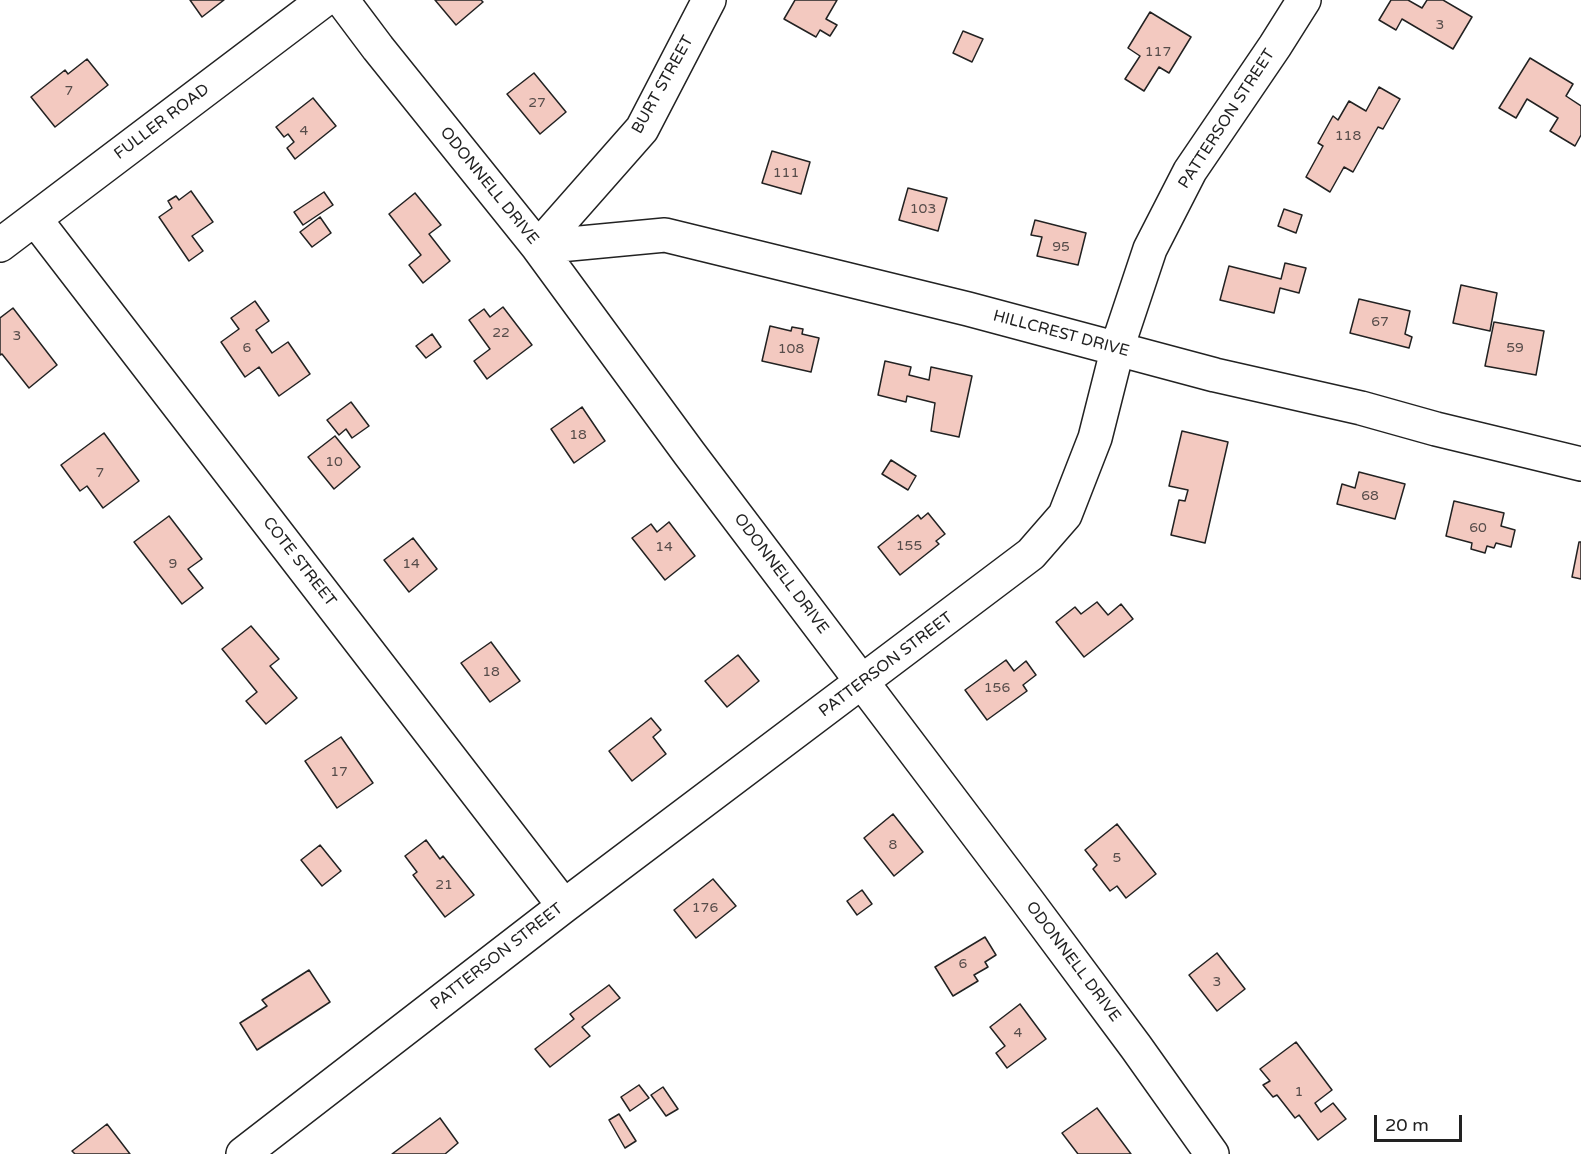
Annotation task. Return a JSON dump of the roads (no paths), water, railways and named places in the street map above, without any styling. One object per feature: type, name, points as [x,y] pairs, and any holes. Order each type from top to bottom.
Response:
[{"type":"street","name":"FULLER ROAD","points":[[0,245],[324,0]]},
{"type":"street","name":"ODONNELL DRIVE","points":[[342,0],[538,247],[689,453],[1115,1020],[1212,1154]]},
{"type":"street","name":"BURT STREET","points":[[538,247],[642,129],[709,0]]},
{"type":"street","name":"PATTERSON STREET","points":[[243,1154],[564,906],[1031,555],[1065,515],[1095,438],[1118,349],[1150,249],[1191,171],[1304,0]]},
{"type":"street","name":"COTE STREET","points":[[34,219],[564,906]]},
{"type":"street","name":"HILLCREST DRIVE","points":[[538,247],[664,235],[822,272],[1215,375],[1360,408],[1581,464]]}]
